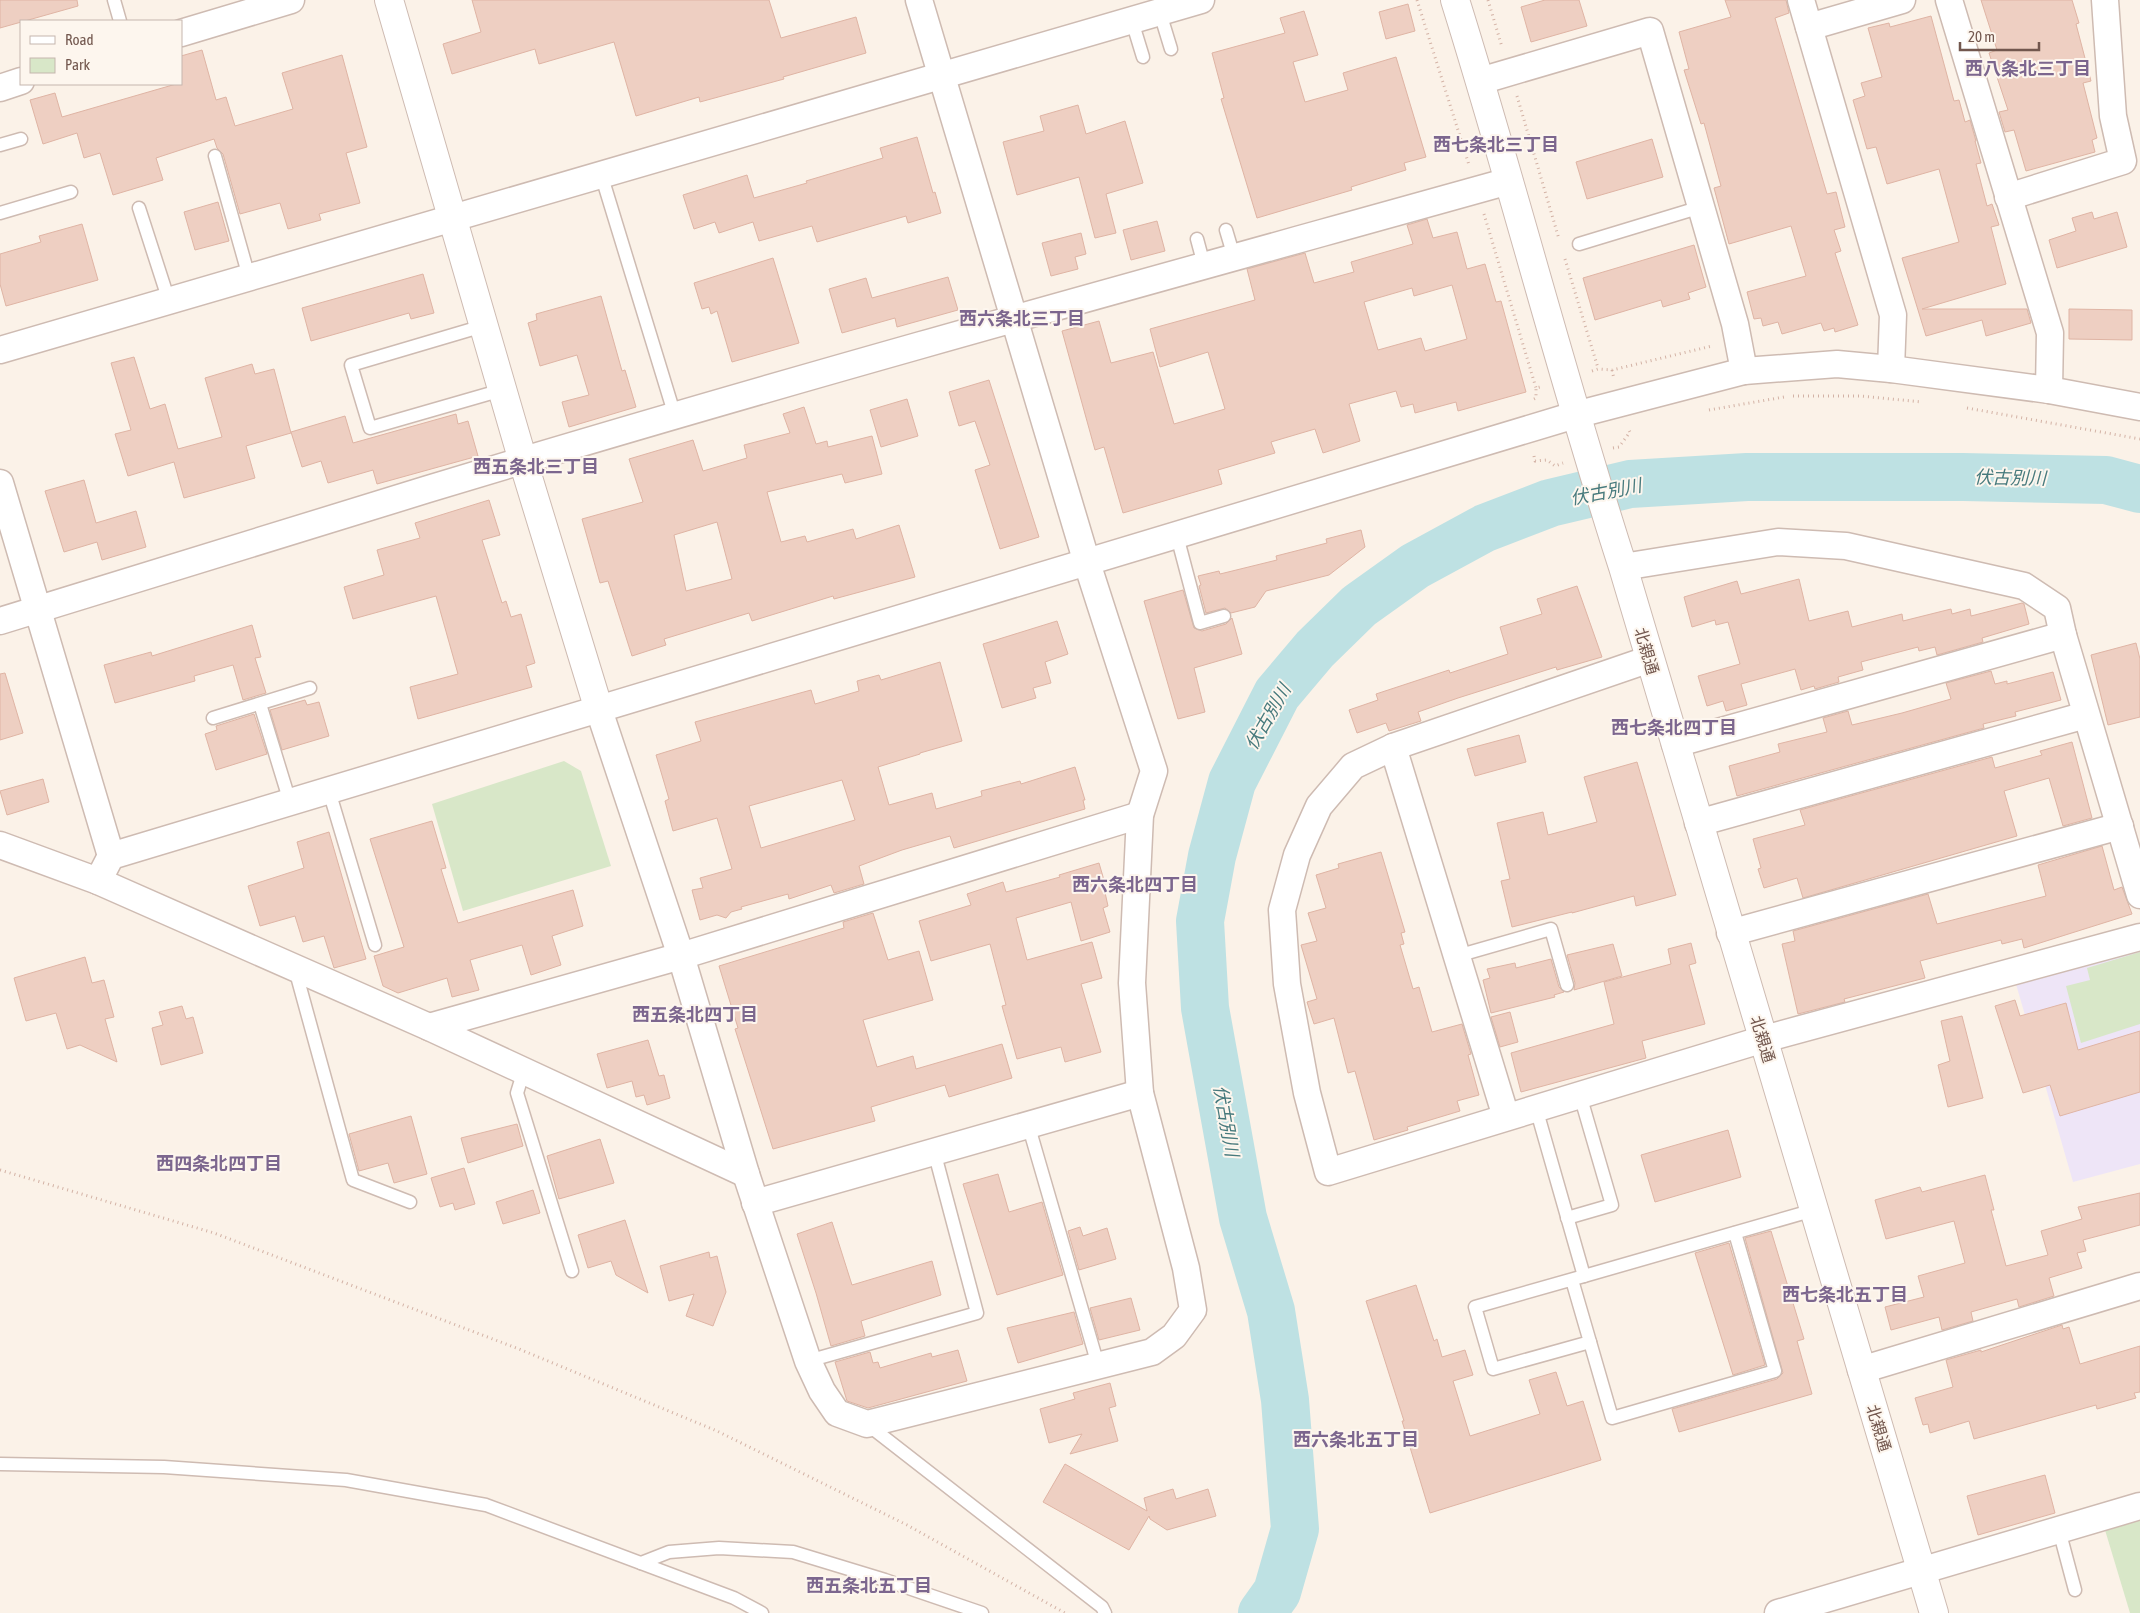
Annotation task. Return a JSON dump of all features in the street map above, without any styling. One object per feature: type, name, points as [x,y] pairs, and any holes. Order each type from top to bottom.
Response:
[{"type":"street","points":[[182,33],[291,0]]},
{"type":"street","points":[[389,0],[522,461],[599,710],[681,956],[755,1203],[808,1361],[822,1391],[837,1413],[867,1424],[1152,1352],[1174,1336],[1193,1310],[1186,1268],[1140,1093],[1132,983],[1140,815],[1154,771],[1087,563],[919,0]]},
{"type":"street","points":[[0,350],[1201,0]]},
{"type":"street","name":"北親通","points":[[1455,0],[1509,181],[1575,415],[1623,567],[1934,1613]]},
{"type":"street","points":[[1801,0],[1893,315],[1891,369]]},
{"type":"street","points":[[1809,27],[1902,0]]},
{"type":"street","points":[[1948,0],[2050,333],[2049,390]]},
{"type":"street","points":[[2008,197],[2123,161],[2113,116],[2105,0]]},
{"type":"street","points":[[1480,81],[1650,31],[1735,324],[1744,371]]},
{"type":"street","points":[[0,88],[20,82]]},
{"type":"street","points":[[0,621],[675,416],[1234,256],[1509,181]]},
{"type":"street","points":[[111,856],[1575,415],[1744,371],[1837,364],[1891,369],[2049,390],[2140,407]]},
{"type":"street","points":[[0,483],[111,856],[98,881]]},
{"type":"street","points":[[1623,567],[1778,542],[1846,546],[2024,586],[2056,608],[2140,895]]},
{"type":"street","points":[[1675,744],[2063,635]]},
{"type":"street","points":[[1650,659],[1393,747],[1353,766],[1319,806],[1297,855],[1282,910],[1287,984],[1307,1093],[1328,1172],[1764,1039],[2140,937]]},
{"type":"street","points":[[1698,823],[2086,714]]},
{"type":"street","points":[[1393,747],[1506,1117]]},
{"type":"street","points":[[429,1027],[681,956],[1140,815]]},
{"type":"street","points":[[1730,932],[2120,826]]},
{"type":"street","points":[[0,845],[98,881],[429,1027],[746,1174]]},
{"type":"street","points":[[755,1203],[1140,1093]]},
{"type":"street","points":[[1861,1370],[2140,1286]]},
{"type":"street","points":[[1778,1613],[2140,1506]]},
{"type":"lane","points":[[114,0],[120,20]]},
{"type":"lane","points":[[1160,12],[1171,49]]},
{"type":"lane","points":[[1132,21],[1143,58]]},
{"type":"lane","points":[[0,145],[21,140]]},
{"type":"lane","points":[[215,156],[249,277]]},
{"type":"lane","points":[[601,174],[675,416]]},
{"type":"lane","points":[[0,213],[71,192]]},
{"type":"lane","points":[[1580,244],[1701,207]]},
{"type":"lane","points":[[139,208],[168,301]]},
{"type":"lane","points":[[1226,230],[1234,256]]},
{"type":"lane","points":[[1197,239],[1204,265]]},
{"type":"lane","points":[[483,326],[352,364],[370,428],[502,390]]},
{"type":"lane","points":[[1177,536],[1200,622],[1224,616]]},
{"type":"lane","points":[[213,718],[310,688]]},
{"type":"lane","points":[[260,704],[290,802]]},
{"type":"lane","points":[[329,790],[375,945]]},
{"type":"lane","points":[[1456,956],[1551,929],[1567,985]]},
{"type":"lane","points":[[294,968],[353,1180],[410,1202]]},
{"type":"lane","points":[[524,1070],[517,1094],[572,1271]]},
{"type":"lane","points":[[1567,1218],[1612,1204],[1580,1095]]},
{"type":"lane","points":[[1536,1108],[1567,1218],[1590,1342],[1612,1418],[1774,1371],[1735,1233]]},
{"type":"lane","points":[[1028,1124],[1098,1365]]},
{"type":"lane","points":[[808,1361],[977,1313],[934,1151]]},
{"type":"lane","points":[[1590,1342],[1493,1369],[1475,1307],[1814,1210]]},
{"type":"lane","points":[[867,1424],[1102,1607],[1105,1613]]},
{"type":"lane","points":[[0,1464],[164,1467],[346,1480],[486,1505],[734,1598],[762,1613]]},
{"type":"lane","points":[[2059,1530],[2075,1590]]},
{"type":"lane","points":[[642,1564],[670,1552],[678,1551],[720,1548],[793,1552],[885,1580],[982,1613]]},
{"type":"path","points":[[1488,0],[1561,244]]},
{"type":"path","points":[[1564,254],[1598,369]]},
{"type":"path","points":[[1706,411],[1789,396],[1861,396],[1928,403]]},
{"type":"path","points":[[1957,406],[2140,439]]},
{"type":"path","points":[[1630,432],[1636,429]]},
{"type":"path","points":[[0,1170],[214,1233],[519,1349],[708,1427],[907,1525],[1065,1613]]},
{"type":"shaded area","points":[[2140,947],[2140,1164],[2073,1182],[2016,984]]},
{"type":"green space","points":[[564,761],[581,771],[611,866],[463,911],[432,804]]},
{"type":"green space","points":[[2140,952],[2140,1024],[2081,1043],[2066,986],[2090,980],[2087,968]]},
{"type":"green space","points":[[2140,1519],[2140,1613],[2130,1613],[2105,1530]]},
{"type":"building","points":[[0,0],[77,0],[78,6],[28,20],[20,20],[20,22],[0,28]]},
{"type":"building","points":[[472,0],[769,0],[781,38],[856,17],[866,53],[783,77],[784,79],[700,102],[699,97],[636,116],[614,42],[539,64],[535,49],[452,74],[443,44],[481,32]]},
{"type":"building","points":[[1545,0],[1579,0],[1587,26],[1531,42],[1521,7]]},
{"type":"building","points":[[1725,0],[1786,0],[1789,13],[1775,18],[1827,194],[1836,192],[1845,227],[1834,230],[1841,251],[1835,253],[1858,325],[1835,332],[1834,328],[1824,331],[1821,323],[1782,334],[1778,322],[1763,326],[1761,318],[1754,319],[1747,292],[1806,276],[1791,226],[1729,244],[1714,188],[1721,186],[1704,123],[1701,124],[1684,70],[1689,69],[1679,32],[1731,17]]},
{"type":"building","points":[[1981,0],[2072,0],[2079,23],[2076,24],[2091,81],[2083,83],[2097,138],[2092,140],[2095,152],[2026,171],[2014,130],[2005,132],[1999,112],[2008,110],[1989,53],[1997,50]]},
{"type":"building","points":[[1408,4],[1415,31],[1386,39],[1379,12]]},
{"type":"building","points":[[1304,11],[1318,55],[1293,62],[1305,102],[1348,90],[1343,73],[1396,57],[1426,157],[1404,163],[1406,170],[1351,187],[1352,190],[1257,218],[1221,99],[1224,98],[1212,53],[1285,33],[1280,18]]},
{"type":"building","points":[[1931,16],[1954,101],[1959,100],[1965,122],[1970,120],[1976,141],[1981,163],[1976,164],[1987,206],[1992,204],[1999,225],[1991,227],[2006,284],[1922,309],[2027,309],[2031,323],[1986,336],[1982,320],[1926,336],[1902,258],[1959,242],[1939,169],[1887,184],[1876,147],[1867,149],[1853,100],[1865,96],[1861,83],[1882,77],[1868,28],[1889,23],[1890,27]]},
{"type":"building","points":[[202,50],[216,100],[226,97],[235,126],[293,109],[282,73],[342,55],[367,147],[346,153],[360,203],[319,214],[321,220],[288,229],[280,203],[240,214],[223,154],[217,148],[214,139],[156,158],[163,180],[113,195],[100,153],[84,158],[77,133],[43,144],[30,100],[55,93],[62,117],[173,85],[182,85],[182,56]]},
{"type":"building","points":[[1078,105],[1086,134],[1125,121],[1143,183],[1106,194],[1116,233],[1095,238],[1079,177],[1017,195],[1003,142],[1044,131],[1040,116]]},
{"type":"building","points":[[917,137],[933,193],[935,192],[941,213],[908,223],[906,216],[817,242],[812,226],[759,241],[753,222],[719,233],[715,222],[694,229],[683,195],[747,175],[754,198],[883,158],[880,148]]},
{"type":"building","points":[[1652,139],[1663,177],[1587,199],[1576,162]]},
{"type":"building","points":[[218,202],[229,241],[195,250],[184,212]]},
{"type":"building","points":[[2092,212],[2094,219],[2117,212],[2127,247],[2057,268],[2049,240],[2076,231],[2072,218]]},
{"type":"building","points":[[1427,219],[1433,238],[1457,232],[1467,269],[1485,264],[1496,302],[1501,301],[1526,392],[1458,411],[1456,402],[1415,413],[1413,404],[1401,407],[1396,391],[1349,404],[1360,441],[1323,453],[1315,429],[1271,442],[1275,453],[1218,470],[1222,484],[1123,513],[1104,447],[1095,450],[1062,331],[1099,321],[1111,363],[1153,352],[1174,424],[1225,409],[1208,352],[1160,367],[1150,329],[1255,300],[1247,269],[1305,253],[1314,283],[1354,272],[1351,262],[1413,244],[1407,225]],"holes":[[[1452,285],[1467,339],[1425,351],[1421,338],[1378,350],[1364,302],[1412,288],[1414,296]]]},
{"type":"building","points":[[1157,221],[1165,251],[1131,260],[1123,230]]},
{"type":"building","points":[[82,224],[98,280],[6,306],[0,284],[0,254],[41,242],[39,236]]},
{"type":"building","points":[[1081,233],[1086,254],[1075,257],[1078,269],[1051,276],[1042,243]]},
{"type":"building","points":[[1694,245],[1706,287],[1688,293],[1690,299],[1663,307],[1661,300],[1595,320],[1583,278]]},
{"type":"building","points":[[773,258],[799,343],[732,362],[717,311],[711,314],[709,307],[702,309],[694,283]]},
{"type":"building","points":[[423,274],[434,313],[411,319],[409,313],[311,341],[302,308]]},
{"type":"building","points":[[948,277],[958,310],[897,327],[895,318],[842,333],[829,289],[866,278],[872,298]]},
{"type":"building","points":[[601,296],[622,371],[625,370],[636,407],[569,427],[562,402],[589,395],[577,355],[540,366],[528,323],[537,320],[536,314]]},
{"type":"building","points":[[2069,309],[2132,310],[2132,340],[2069,339]]},
{"type":"building","points":[[134,357],[150,409],[165,404],[178,449],[222,437],[205,378],[252,364],[255,374],[274,369],[291,433],[246,446],[255,478],[184,498],[174,462],[128,476],[115,434],[131,430],[111,363]]},
{"type":"building","points":[[989,380],[1039,537],[1000,549],[975,470],[990,465],[975,421],[959,426],[949,392]]},
{"type":"building","points":[[907,399],[918,436],[881,447],[870,410]]},
{"type":"building","points":[[804,407],[816,444],[827,441],[828,447],[872,436],[882,474],[845,483],[842,474],[767,492],[781,542],[805,536],[807,542],[853,529],[856,539],[899,525],[915,577],[834,599],[833,596],[752,621],[749,613],[664,639],[666,645],[632,656],[608,581],[600,583],[582,519],[643,502],[629,459],[693,440],[703,471],[747,458],[744,445],[790,433],[783,414]],"holes":[[[717,522],[732,579],[686,591],[674,535]]]},
{"type":"building","points":[[456,414],[458,424],[468,421],[478,456],[377,484],[373,470],[328,483],[321,461],[302,467],[291,432],[345,416],[353,443]]},
{"type":"building","points":[[84,480],[96,523],[136,511],[146,547],[102,560],[97,542],[64,552],[45,491]]},
{"type":"building","points":[[489,500],[500,535],[482,540],[502,603],[506,601],[511,617],[521,614],[535,663],[526,666],[532,687],[418,719],[410,687],[458,674],[436,596],[353,619],[344,587],[384,575],[377,550],[420,538],[415,523]]},
{"type":"building","points":[[1361,530],[1365,547],[1329,575],[1266,591],[1255,607],[1231,613],[1225,608],[1206,613],[1198,576],[1219,571],[1220,574],[1277,560],[1276,556],[1327,543],[1326,539]]},
{"type":"building","points":[[1799,579],[1809,621],[1848,611],[1852,627],[1902,614],[1903,621],[1951,609],[1952,614],[1970,609],[1971,616],[2022,603],[2024,604],[2029,624],[1982,638],[1983,642],[1937,655],[1935,647],[1919,651],[1918,647],[1861,662],[1863,670],[1838,677],[1839,682],[1815,689],[1814,686],[1801,690],[1795,669],[1741,684],[1747,705],[1726,711],[1723,701],[1707,706],[1698,676],[1740,664],[1728,622],[1716,625],[1715,620],[1692,627],[1684,597],[1737,581],[1741,594]]},
{"type":"building","points":[[1577,586],[1602,657],[1557,670],[1556,667],[1458,698],[1418,712],[1421,721],[1389,731],[1386,723],[1357,733],[1349,710],[1378,700],[1376,694],[1449,670],[1450,673],[1508,654],[1500,627],[1542,614],[1537,599]]},
{"type":"building","points":[[1183,590],[1194,628],[1202,631],[1226,624],[1232,618],[1242,654],[1194,668],[1205,712],[1178,719],[1144,601]]},
{"type":"building","points":[[1057,621],[1068,654],[1045,662],[1051,683],[1033,688],[1036,698],[1002,708],[983,644]]},
{"type":"building","points":[[252,625],[261,657],[255,658],[266,693],[243,700],[233,665],[194,676],[195,681],[115,703],[104,665],[151,652],[152,656]]},
{"type":"building","points":[[2136,643],[2140,659],[2140,717],[2108,725],[2091,655]]},
{"type":"building","points":[[940,662],[962,741],[878,767],[889,805],[932,793],[936,809],[982,796],[981,791],[1020,781],[1021,784],[1075,767],[1085,800],[1083,800],[1085,809],[954,848],[950,836],[902,850],[859,866],[864,884],[834,893],[831,885],[789,899],[788,894],[741,907],[742,909],[731,912],[726,918],[717,915],[700,920],[692,890],[703,888],[700,878],[732,869],[717,818],[673,831],[665,801],[669,799],[656,755],[701,741],[695,722],[811,690],[815,704],[859,691],[857,681],[879,675],[881,680]],"holes":[[[842,780],[855,820],[761,848],[749,806]]]},
{"type":"building","points":[[1991,671],[1995,684],[2007,681],[2007,684],[2053,672],[2061,700],[2015,712],[2016,716],[1983,724],[1984,728],[1737,796],[1729,766],[1780,752],[1778,744],[1827,732],[1823,718],[1848,711],[1852,725],[1902,713],[1951,699],[1946,683]]},
{"type":"building","points":[[5,673],[23,733],[0,740],[0,674]]},
{"type":"building","points":[[305,700],[307,705],[319,702],[329,736],[282,750],[270,710]]},
{"type":"building","points":[[254,714],[267,754],[216,770],[205,734],[217,730],[216,726]]},
{"type":"building","points":[[1519,735],[1526,762],[1475,776],[1467,749]]},
{"type":"building","points":[[2072,742],[2092,818],[2063,826],[2049,778],[2004,791],[2017,836],[1803,898],[1797,878],[1764,888],[1758,869],[1761,868],[1753,839],[1805,825],[1800,810],[1992,757],[1995,768],[2042,755],[2040,751]]},
{"type":"building","points":[[1637,762],[1676,895],[1636,906],[1634,896],[1512,927],[1501,881],[1510,879],[1497,823],[1543,812],[1548,835],[1597,822],[1584,777]]},
{"type":"building","points":[[43,779],[49,802],[7,815],[0,791]]},
{"type":"building","points":[[432,821],[446,868],[441,869],[458,923],[573,890],[583,926],[552,936],[561,965],[531,975],[522,945],[470,960],[479,990],[452,997],[447,978],[398,993],[383,986],[374,956],[404,947],[370,839]]},
{"type":"building","points":[[329,832],[366,959],[334,968],[324,936],[303,942],[295,916],[260,926],[248,886],[304,868],[297,842]]},
{"type":"building","points":[[2102,846],[2114,890],[2122,887],[2132,914],[2024,948],[2022,939],[2002,944],[2001,940],[1920,961],[1925,978],[1844,999],[1845,1002],[1798,1014],[1782,944],[1795,941],[1793,931],[1928,894],[1937,924],[2046,896],[2038,865]]},
{"type":"building","points":[[1381,852],[1405,932],[1401,933],[1404,944],[1400,945],[1413,989],[1419,987],[1432,1032],[1462,1024],[1471,1054],[1468,1055],[1479,1095],[1457,1101],[1460,1111],[1407,1127],[1408,1130],[1374,1140],[1355,1071],[1348,1073],[1334,1018],[1314,1024],[1307,1002],[1317,999],[1301,945],[1317,941],[1308,913],[1326,908],[1316,875],[1339,868],[1338,864]]},
{"type":"building","points":[[1099,863],[1106,887],[1104,888],[1108,906],[1103,908],[1110,932],[1081,941],[1071,902],[1016,918],[1027,960],[1092,942],[1102,978],[1081,984],[1101,1052],[1065,1062],[1061,1047],[1017,1059],[1002,1006],[1006,1005],[990,944],[931,961],[919,921],[971,905],[967,894],[1003,882],[1006,892],[1060,877],[1059,875]]},
{"type":"building","points":[[873,913],[888,960],[919,951],[933,1000],[863,1020],[877,1067],[913,1056],[916,1069],[1002,1044],[1012,1078],[949,1097],[945,1085],[871,1107],[875,1121],[773,1149],[735,1029],[738,1028],[719,966],[844,928],[843,922]]},
{"type":"building","points":[[1691,943],[1696,963],[1689,965],[1705,1024],[1642,1041],[1646,1058],[1521,1092],[1511,1053],[1614,1024],[1604,982],[1671,964],[1668,949]]},
{"type":"building","points":[[1613,944],[1622,976],[1574,990],[1575,983],[1567,955]]},
{"type":"building","points":[[85,957],[92,983],[104,980],[114,1017],[105,1019],[117,1062],[80,1045],[67,1049],[56,1013],[26,1021],[14,978]]},
{"type":"building","points":[[1551,959],[1559,987],[1564,992],[1554,995],[1555,997],[1491,1013],[1483,980],[1490,978],[1487,969],[1515,963],[1516,968]]},
{"type":"building","points":[[2015,1000],[2020,1016],[2066,1003],[2078,1050],[2140,1031],[2140,1092],[2060,1116],[2050,1085],[2023,1093],[1995,1006]]},
{"type":"building","points":[[182,1006],[186,1019],[193,1017],[203,1053],[161,1065],[152,1028],[163,1025],[159,1012]]},
{"type":"building","points":[[1510,1012],[1518,1042],[1500,1047],[1491,1017]]},
{"type":"building","points":[[1962,1016],[1983,1098],[1948,1107],[1938,1065],[1950,1061],[1941,1021]]},
{"type":"building","points":[[648,1040],[659,1076],[664,1075],[670,1098],[647,1105],[644,1095],[636,1097],[632,1081],[607,1088],[597,1054]]},
{"type":"building","points":[[411,1116],[427,1174],[394,1183],[388,1163],[359,1171],[349,1134]]},
{"type":"building","points":[[517,1124],[523,1146],[468,1163],[461,1138]]},
{"type":"building","points":[[1728,1130],[1741,1177],[1655,1202],[1641,1155]]},
{"type":"building","points":[[600,1139],[614,1183],[559,1199],[547,1156]]},
{"type":"building","points":[[464,1168],[475,1204],[455,1210],[453,1203],[440,1207],[431,1178]]},
{"type":"building","points":[[998,1174],[1009,1212],[1042,1202],[1063,1275],[997,1295],[963,1184]]},
{"type":"building","points":[[1985,1175],[1994,1210],[1991,1210],[2006,1266],[2048,1255],[2041,1231],[2082,1219],[2078,1207],[2140,1193],[2140,1225],[2083,1240],[2086,1251],[2077,1253],[2082,1268],[2049,1278],[2054,1296],[2019,1307],[2017,1299],[1971,1312],[1973,1321],[1942,1330],[1939,1317],[1891,1330],[1885,1307],[1924,1297],[1918,1276],[1965,1263],[1954,1221],[1886,1239],[1875,1200],[1920,1187],[1922,1192]]},
{"type":"building","points":[[533,1190],[540,1213],[503,1224],[496,1202]]},
{"type":"building","points":[[625,1220],[648,1293],[616,1275],[611,1261],[588,1268],[578,1235]]},
{"type":"building","points":[[832,1222],[852,1285],[932,1261],[941,1295],[861,1321],[865,1336],[831,1346],[797,1234]]},
{"type":"building","points":[[1080,1227],[1083,1236],[1107,1228],[1116,1259],[1079,1270],[1068,1231]]},
{"type":"building","points":[[1771,1231],[1804,1339],[1797,1341],[1812,1394],[1679,1432],[1672,1409],[1777,1379],[1783,1373],[1745,1238]]},
{"type":"building","points":[[1729,1243],[1765,1365],[1733,1375],[1695,1253]]},
{"type":"building","points":[[709,1252],[710,1258],[717,1256],[726,1292],[713,1326],[686,1316],[694,1294],[669,1301],[660,1266]]},
{"type":"building","points":[[1416,1285],[1434,1341],[1437,1339],[1442,1357],[1465,1350],[1473,1375],[1453,1381],[1470,1436],[1540,1414],[1529,1380],[1556,1372],[1567,1406],[1583,1401],[1601,1460],[1430,1513],[1402,1421],[1404,1421],[1366,1301]]},
{"type":"building","points":[[1131,1298],[1140,1330],[1099,1340],[1090,1308]]},
{"type":"building","points":[[1074,1312],[1083,1344],[1018,1363],[1007,1328]]},
{"type":"building","points":[[2062,1325],[2063,1329],[2069,1327],[2080,1364],[2140,1346],[2140,1392],[2134,1393],[2136,1398],[2097,1409],[2096,1405],[1974,1439],[1969,1421],[1930,1433],[1928,1424],[1923,1425],[1915,1398],[1953,1387],[1946,1360],[1981,1350],[1981,1352]]},
{"type":"building","points":[[958,1350],[967,1381],[868,1408],[847,1401],[835,1362],[870,1352],[873,1363],[878,1362],[880,1368],[931,1353],[932,1357]]},
{"type":"building","points":[[1110,1383],[1116,1406],[1109,1408],[1118,1441],[1070,1454],[1082,1434],[1049,1443],[1040,1409],[1075,1399],[1073,1393]]},
{"type":"building","points":[[1065,1464],[1147,1511],[1144,1498],[1173,1489],[1176,1499],[1208,1489],[1216,1516],[1167,1530],[1150,1519],[1149,1516],[1129,1550],[1043,1502]]},
{"type":"building","points":[[2045,1475],[2055,1513],[1978,1535],[1967,1496]]},
{"type":"waterway","name":"伏古別川","points":[[1262,1613],[1277,1592],[1295,1529],[1285,1400],[1271,1311],[1243,1218],[1205,1008],[1200,921],[1212,856],[1232,782],[1277,694],[1315,649],[1359,606],[1415,566],[1485,528],[1550,503],[1630,484],[1747,477],[1963,477],[2106,480],[2140,489]]},
{"type":"district","name":"西八条北三丁目","points":[[2028,69]]},
{"type":"district","name":"西七条北三丁目","points":[[1496,145]]},
{"type":"district","name":"西六条北三丁目","points":[[1022,319]]},
{"type":"district","name":"西五条北三丁目","points":[[536,467]]},
{"type":"district","name":"西七条北四丁目","points":[[1674,728]]},
{"type":"district","name":"西六条北四丁目","points":[[1135,885]]},
{"type":"district","name":"西五条北四丁目","points":[[695,1015]]},
{"type":"district","name":"西四条北四丁目","points":[[219,1164]]},
{"type":"district","name":"西七条北五丁目","points":[[1845,1295]]},
{"type":"district","name":"西六条北五丁目","points":[[1356,1440]]},
{"type":"district","name":"西五条北五丁目","points":[[869,1586]]}]
